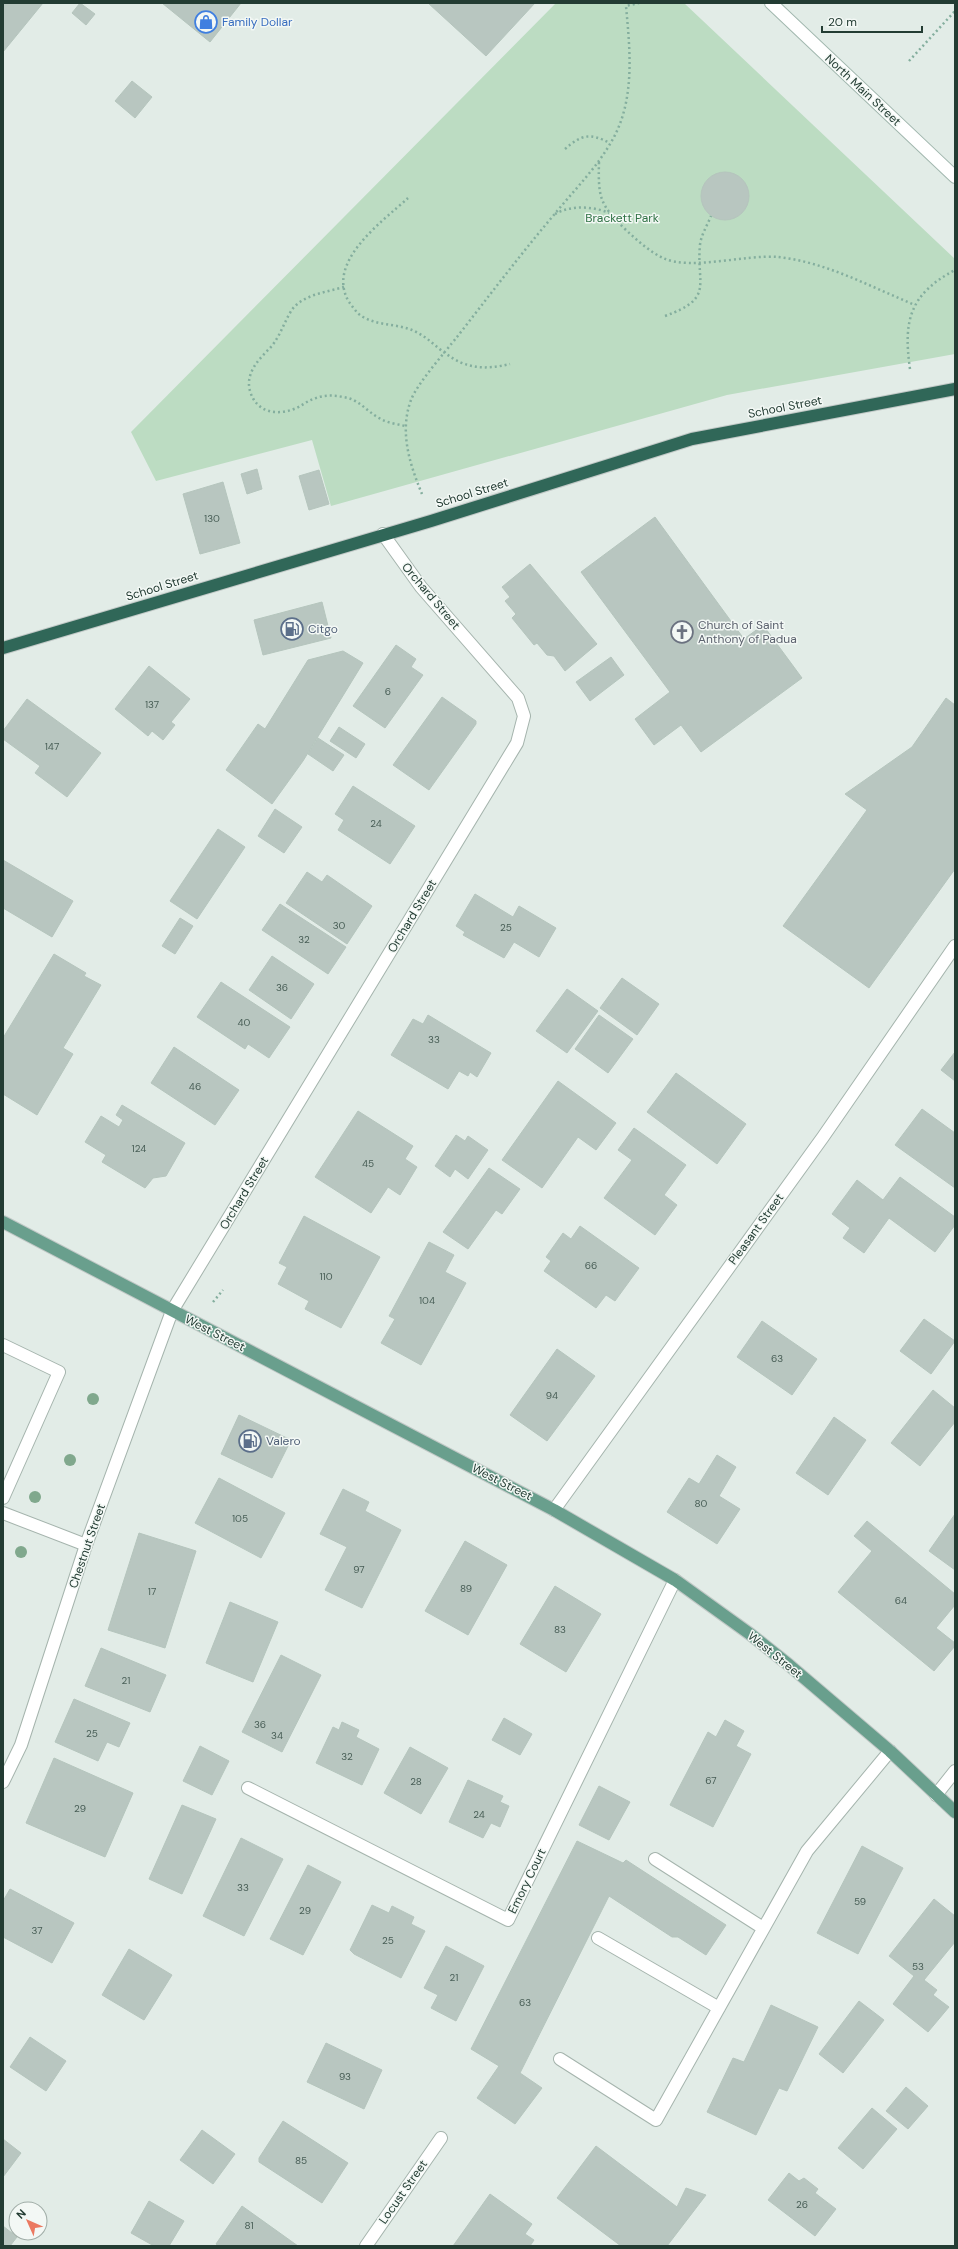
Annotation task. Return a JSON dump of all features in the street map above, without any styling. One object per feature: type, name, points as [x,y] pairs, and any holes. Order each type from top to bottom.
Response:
[{"type":"highway","name":"School Street","points":[[3,648],[383,534],[692,439],[955,389]]},
{"type":"main road","name":"West Street","points":[[3,1222],[554,1510],[675,1580],[750,1634],[890,1751],[955,1812]]},
{"type":"street","name":"North Main Street","points":[[771,3],[955,178]]},
{"type":"street","name":"Orchard Street","points":[[172,1311],[517,743],[524,716],[518,698],[421,587],[383,534]]},
{"type":"street","name":"Pleasant Street","points":[[554,1510],[823,1137],[955,946]]},
{"type":"street","name":"Chestnut Street","points":[[3,1782],[21,1745],[86,1545],[172,1311]]},
{"type":"street","points":[[3,1345],[59,1372],[3,1498]]},
{"type":"street","points":[[3,1513],[86,1545]]},
{"type":"street","name":"Emory Court","points":[[248,1788],[508,1920],[675,1580]]},
{"type":"street","points":[[560,2059],[656,2120],[807,1851],[890,1751]]},
{"type":"street","points":[[936,1795],[955,1771]]},
{"type":"street","points":[[655,1860],[763,1928]]},
{"type":"street","points":[[598,1938],[719,2008]]},
{"type":"street","name":"Locust Street","points":[[366,2246],[441,2138]]},
{"type":"path","points":[[422,494],[407,452],[405,426],[411,400],[444,353],[553,215],[599,161],[610,143],[624,111],[630,77],[626,6],[639,3]]},
{"type":"path","points":[[909,61],[955,11]]},
{"type":"path","points":[[565,149],[581,137],[590,136],[610,143]]},
{"type":"path","points":[[599,161],[598,184],[600,198],[609,212],[645,246],[664,259],[680,262],[777,257],[809,262],[915,305]]},
{"type":"path","points":[[408,198],[352,255],[343,273],[344,287],[350,302],[362,317],[375,323],[403,327],[418,333],[444,353],[465,366],[479,369],[510,364]]},
{"type":"path","points":[[553,215],[564,209],[576,208],[609,212]]},
{"type":"path","points":[[665,316],[692,304],[700,292],[700,246],[711,216]]},
{"type":"path","points":[[910,369],[906,343],[909,325],[915,305],[927,288],[955,270]]},
{"type":"path","points":[[344,287],[313,296],[301,302],[290,311],[278,339],[254,366],[250,376],[250,390],[253,400],[261,408],[271,412],[283,412],[295,409],[317,397],[344,397],[362,404],[379,418],[405,426]]},
{"type":"path","points":[[213,1302],[223,1290]]},
{"type":"green space","name":"Brackett Park","points":[[556,3],[684,3],[955,259],[955,354],[727,395],[331,506],[312,440],[156,481],[131,432]]},
{"type":"building","points":[[3,3],[43,3],[3,52]]},
{"type":"building","points":[[80,3],[95,14],[86,25],[72,13]]},
{"type":"building","name":"Family Dollar","points":[[162,3],[241,3],[210,42]]},
{"type":"building","points":[[428,3],[535,3],[486,56]]},
{"type":"building","points":[[132,81],[152,97],[135,118],[115,101]]},
{"type":"building","points":[[725,172],[734,174],[742,179],[747,187],[749,196],[747,205],[742,213],[734,218],[725,220],[716,218],[708,213],[703,205],[701,196],[703,187],[708,179],[716,174]]},
{"type":"building","points":[[257,469],[262,489],[247,494],[241,474]]},
{"type":"building","points":[[319,470],[329,504],[309,510],[299,476]]},
{"type":"building","points":[[223,482],[240,543],[200,554],[183,494]]},
{"type":"building","name":"Church of Saint Anthony of Padua","points":[[655,517],[744,639],[763,625],[802,678],[701,752],[681,725],[654,745],[635,719],[670,692],[581,572]]},
{"type":"building","points":[[530,564],[597,644],[565,671],[554,656],[547,655],[537,643],[534,645],[512,618],[516,614],[505,601],[510,597],[502,587]]},
{"type":"building","name":"Citgo","points":[[322,602],[331,638],[263,655],[254,620]]},
{"type":"building","points":[[396,645],[416,659],[411,667],[423,675],[385,728],[353,706]]},
{"type":"building","points":[[343,651],[363,663],[303,761],[272,804],[226,770],[258,724],[265,729],[308,660]]},
{"type":"building","points":[[611,657],[624,675],[590,701],[576,682]]},
{"type":"building","points":[[149,666],[190,699],[171,722],[175,725],[163,740],[152,731],[148,736],[115,709]]},
{"type":"building","points":[[442,697],[476,721],[476,724],[429,790],[393,765]]},
{"type":"building","points":[[946,698],[955,705],[955,869],[869,988],[783,926],[867,810],[845,794],[912,747]]},
{"type":"building","points":[[27,699],[101,753],[67,797],[35,773],[40,766],[3,739],[3,731]]},
{"type":"building","points":[[339,727],[365,744],[356,758],[330,741]]},
{"type":"building","points":[[318,738],[344,755],[333,771],[308,754]]},
{"type":"building","points":[[353,786],[415,826],[390,864],[338,830],[344,820],[335,814]]},
{"type":"building","points":[[275,809],[302,827],[284,853],[258,836]]},
{"type":"building","points":[[218,829],[245,847],[197,919],[170,901]]},
{"type":"building","points":[[3,860],[73,901],[52,937],[3,908]]},
{"type":"building","points":[[307,872],[322,882],[327,875],[372,906],[347,944],[286,903]]},
{"type":"building","points":[[475,894],[513,917],[519,906],[556,928],[539,957],[514,942],[504,958],[463,935],[465,932],[456,926]]},
{"type":"building","points":[[280,904],[346,947],[328,974],[262,930]]},
{"type":"building","points":[[180,918],[193,926],[175,954],[162,946]]},
{"type":"building","points":[[54,954],[86,973],[84,976],[101,985],[63,1048],[73,1054],[37,1115],[3,1094],[3,1038]]},
{"type":"building","points":[[272,956],[314,984],[291,1019],[249,990]]},
{"type":"building","points":[[622,978],[659,1004],[637,1035],[600,1008]]},
{"type":"building","points":[[221,982],[290,1027],[269,1058],[248,1044],[245,1049],[197,1017]]},
{"type":"building","points":[[567,989],[598,1011],[567,1053],[536,1031]]},
{"type":"building","points":[[428,1015],[491,1053],[477,1077],[470,1072],[468,1076],[459,1071],[448,1089],[391,1055],[413,1019],[423,1024]]},
{"type":"building","points":[[599,1015],[633,1039],[608,1073],[575,1049]]},
{"type":"building","points":[[174,1047],[239,1090],[215,1125],[151,1083]]},
{"type":"building","points":[[955,1052],[955,1081],[941,1070]]},
{"type":"building","points":[[676,1073],[746,1124],[717,1164],[647,1112]]},
{"type":"building","points":[[558,1081],[616,1123],[596,1150],[578,1137],[542,1188],[502,1160]]},
{"type":"building","points":[[122,1105],[185,1143],[166,1176],[153,1178],[145,1188],[102,1162],[106,1155],[85,1142],[101,1116],[119,1127],[123,1120],[116,1115]]},
{"type":"building","points":[[922,1109],[955,1133],[955,1188],[895,1145]]},
{"type":"building","points":[[358,1111],[413,1146],[405,1159],[417,1167],[400,1195],[388,1187],[371,1213],[315,1177]]},
{"type":"building","points":[[634,1128],[686,1165],[664,1195],[677,1205],[655,1235],[604,1198],[632,1160],[618,1150]]},
{"type":"building","points":[[456,1135],[465,1141],[468,1136],[488,1150],[468,1179],[455,1169],[450,1177],[435,1166]]},
{"type":"building","points":[[489,1168],[520,1189],[502,1214],[496,1210],[468,1249],[443,1232]]},
{"type":"building","points":[[900,1177],[955,1217],[955,1225],[935,1252],[889,1218],[864,1253],[843,1238],[850,1228],[832,1214],[857,1180],[883,1200]]},
{"type":"building","points":[[304,1216],[380,1257],[341,1328],[305,1309],[309,1301],[278,1284],[287,1267],[279,1263]]},
{"type":"building","points":[[580,1226],[639,1268],[615,1301],[606,1295],[596,1308],[544,1271],[551,1261],[546,1257],[563,1233],[571,1239]]},
{"type":"building","points":[[429,1242],[454,1255],[445,1272],[466,1283],[421,1365],[381,1343],[395,1319],[389,1316]]},
{"type":"building","points":[[924,1319],[955,1341],[931,1374],[900,1351]]},
{"type":"building","points":[[762,1321],[817,1359],[792,1395],[737,1357]]},
{"type":"building","points":[[557,1349],[595,1376],[547,1441],[510,1415]]},
{"type":"building","points":[[933,1390],[955,1408],[955,1422],[920,1466],[891,1443]]},
{"type":"building","points":[[239,1415],[291,1440],[272,1478],[221,1454]]},
{"type":"building","points":[[834,1417],[866,1440],[828,1495],[796,1473]]},
{"type":"building","points":[[717,1455],[736,1467],[719,1496],[740,1509],[717,1544],[667,1512],[689,1478],[699,1484]]},
{"type":"building","points":[[219,1478],[285,1513],[261,1558],[195,1523]]},
{"type":"building","points":[[343,1489],[369,1502],[365,1511],[401,1530],[362,1608],[325,1590],[347,1547],[320,1534]]},
{"type":"building","points":[[955,1514],[955,1570],[929,1551]]},
{"type":"building","points":[[867,1521],[955,1594],[955,1605],[936,1628],[955,1643],[955,1646],[934,1671],[838,1592],[872,1551],[854,1536]]},
{"type":"building","points":[[139,1533],[196,1551],[165,1648],[108,1630]]},
{"type":"building","points":[[465,1541],[507,1565],[468,1635],[425,1611]]},
{"type":"building","points":[[555,1586],[601,1614],[566,1672],[520,1644]]},
{"type":"building","points":[[230,1602],[278,1622],[253,1682],[206,1663]]},
{"type":"building","points":[[101,1648],[166,1675],[150,1712],[85,1686]]},
{"type":"building","points":[[281,1655],[321,1675],[282,1752],[242,1732]]},
{"type":"building","points":[[74,1699],[130,1723],[119,1747],[107,1742],[98,1761],[55,1742]]},
{"type":"building","points":[[504,1718],[532,1734],[520,1755],[492,1740]]},
{"type":"building","points":[[725,1720],[744,1731],[736,1746],[751,1754],[713,1827],[670,1805],[708,1732],[716,1737]]},
{"type":"building","points":[[342,1722],[359,1730],[356,1737],[379,1749],[362,1785],[316,1763],[333,1727],[339,1730]]},
{"type":"building","points":[[200,1746],[229,1761],[212,1795],[183,1781]]},
{"type":"building","points":[[410,1747],[448,1768],[421,1814],[384,1793]]},
{"type":"building","points":[[54,1758],[133,1793],[105,1857],[26,1823]]},
{"type":"building","points":[[468,1780],[503,1796],[500,1802],[509,1806],[500,1827],[491,1823],[483,1838],[449,1822]]},
{"type":"building","points":[[599,1786],[630,1802],[609,1840],[579,1825]]},
{"type":"building","points":[[182,1805],[216,1819],[182,1894],[149,1879]]},
{"type":"building","points":[[241,1838],[283,1859],[244,1936],[203,1916]]},
{"type":"building","points":[[577,1841],[623,1863],[626,1860],[726,1925],[706,1955],[678,1937],[672,1937],[609,1896],[520,2073],[542,2088],[515,2124],[477,2098],[499,2066],[471,2049]]},
{"type":"building","points":[[862,1846],[903,1868],[858,1954],[817,1933]]},
{"type":"building","points":[[308,1865],[341,1882],[303,1955],[270,1939]]},
{"type":"building","points":[[10,1889],[74,1923],[52,1963],[3,1937],[3,1901]]},
{"type":"building","points":[[934,1899],[955,1916],[955,1942],[924,1980],[937,1990],[933,1995],[949,2007],[928,2032],[893,2004],[914,1976],[889,1956]]},
{"type":"building","points":[[372,1905],[389,1913],[392,1906],[414,1917],[411,1924],[425,1931],[401,1978],[354,1954],[350,1950]]},
{"type":"building","points":[[446,1946],[484,1966],[456,2021],[431,2008],[438,1995],[424,1988]]},
{"type":"building","points":[[129,1949],[172,1975],[144,2020],[102,1995]]},
{"type":"building","points":[[859,2001],[884,2020],[843,2073],[819,2054]]},
{"type":"building","points":[[771,2005],[818,2027],[787,2091],[779,2088],[756,2135],[707,2112],[733,2058],[744,2062]]},
{"type":"building","points":[[30,2037],[66,2061],[46,2091],[10,2067]]},
{"type":"building","points":[[326,2043],[382,2070],[364,2109],[307,2082]]},
{"type":"building","points":[[906,2087],[928,2106],[908,2129],[886,2111]]},
{"type":"building","points":[[872,2108],[897,2129],[863,2169],[838,2148]]},
{"type":"building","points":[[283,2121],[348,2163],[322,2203],[259,2162],[259,2158]]},
{"type":"building","points":[[202,2130],[235,2154],[213,2184],[180,2160]]},
{"type":"building","points":[[3,2139],[21,2153],[3,2177]]},
{"type":"building","points":[[596,2146],[677,2207],[686,2188],[706,2195],[667,2246],[621,2246],[557,2198]]},
{"type":"building","points":[[789,2173],[799,2181],[804,2178],[818,2189],[815,2193],[836,2209],[815,2236],[768,2200]]},
{"type":"building","points":[[490,2194],[532,2224],[525,2234],[534,2240],[530,2246],[453,2246]]},
{"type":"building","points":[[149,2201],[184,2221],[169,2246],[154,2246],[131,2233]]},
{"type":"building","points":[[242,2206],[298,2246],[219,2246],[216,2244]]},
{"type":"building","points":[[3,2226],[8,2230],[8,2241],[14,2241],[10,2246],[3,2246]]},
{"type":"place","name":"Family Dollar","points":[[206,22]]},
{"type":"place","name":"Citgo","points":[[292,629]]},
{"type":"place","name":"Church of Saint Anthony of Padua","points":[[682,632]]},
{"type":"place","name":"Valero","points":[[250,1441]]}]
